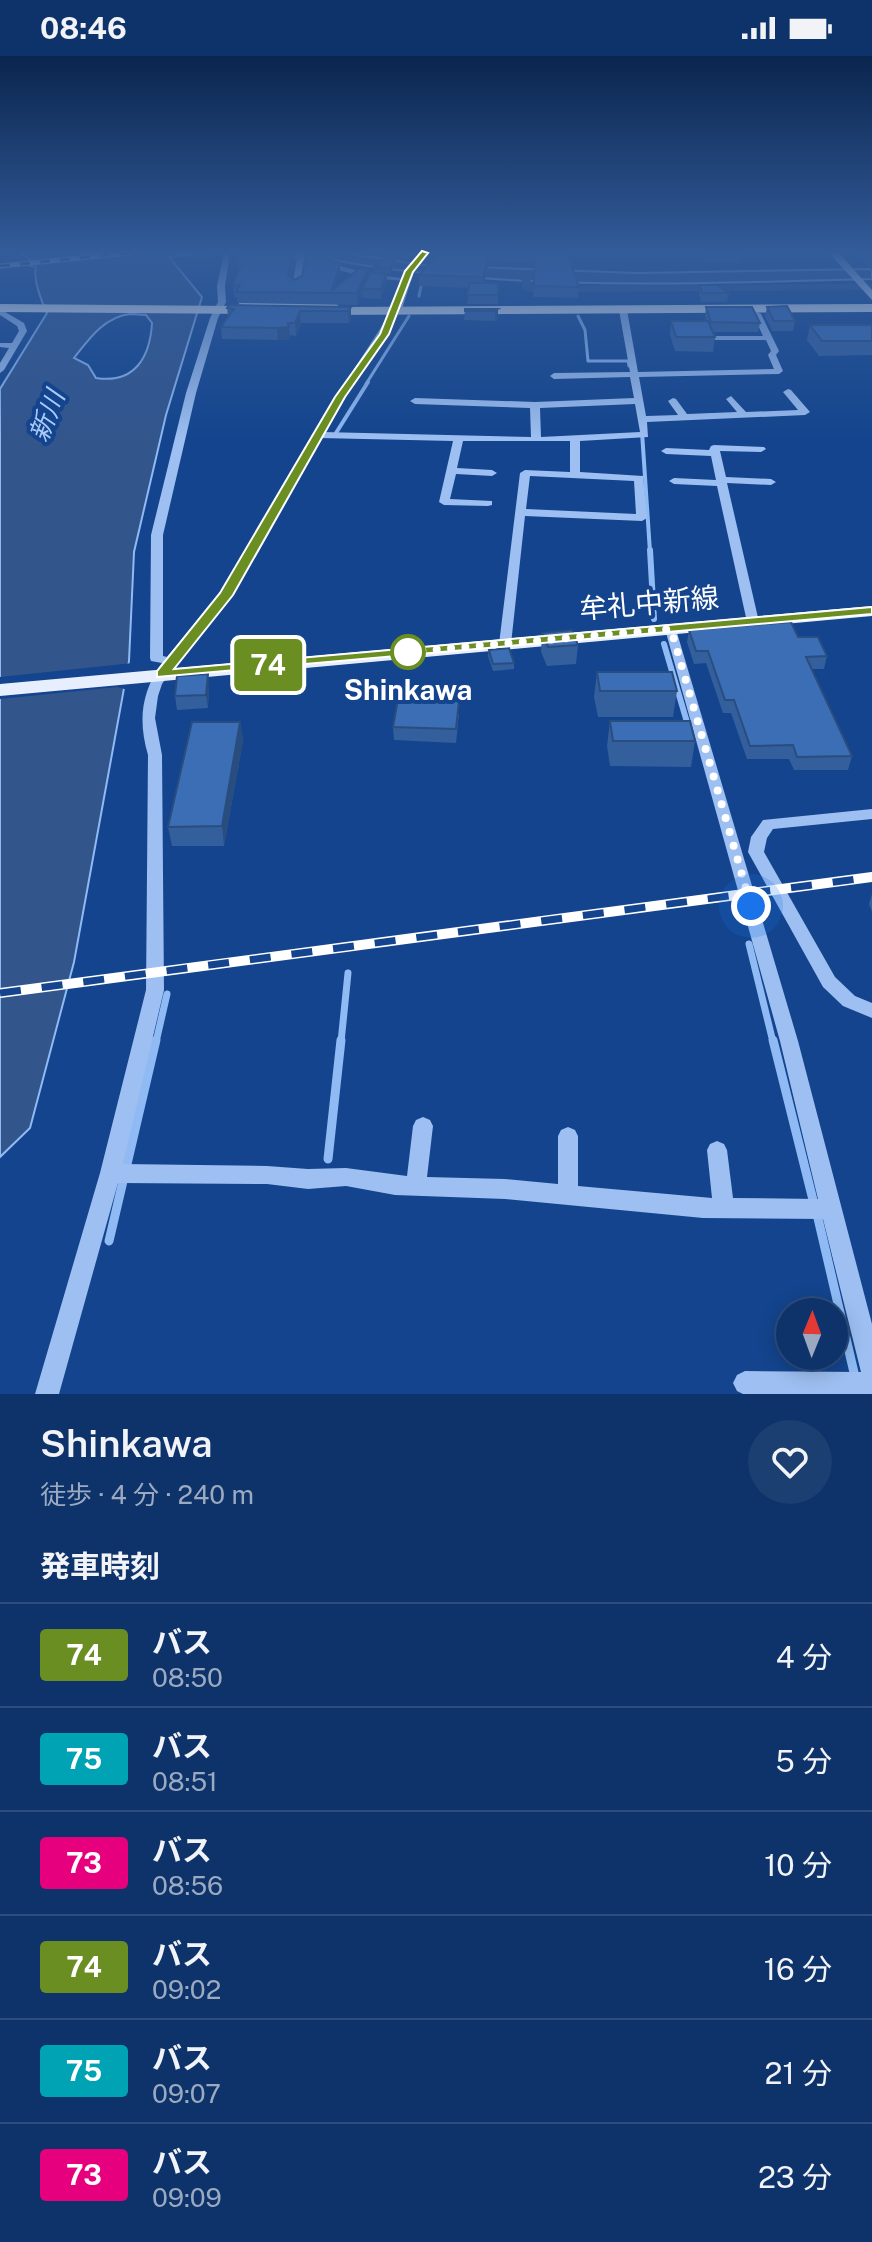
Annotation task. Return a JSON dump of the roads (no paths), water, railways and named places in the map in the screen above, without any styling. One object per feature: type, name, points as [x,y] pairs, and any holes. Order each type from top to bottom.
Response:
[{"type":"main road","name":"牟礼中新線","points":[[0,690],[158,670],[505,644],[872,611]]},
{"type":"street","points":[[0,370],[23,331],[10,315]]},
{"type":"street","points":[[47,1394],[110,1173],[155,990],[155,755],[148,734],[151,695],[158,670],[157,535],[176,448],[214,315]]},
{"type":"street","points":[[158,670],[226,595],[317,435],[353,376],[384,334],[393,315]]},
{"type":"street","points":[[317,435],[459,438],[645,435],[624,315]]},
{"type":"street","points":[[554,376],[779,371],[769,338],[758,315]]},
{"type":"street","points":[[716,338],[769,338]]},
{"type":"street","points":[[0,345],[15,346]]},
{"type":"street","points":[[585,375],[588,403]]},
{"type":"street","points":[[642,419],[805,412],[788,392]]},
{"type":"street","points":[[731,399],[744,415]]},
{"type":"street","points":[[415,401],[535,405],[639,401]]},
{"type":"street","points":[[673,401],[684,417]]},
{"type":"street","points":[[535,405],[536,438]]},
{"type":"street","points":[[523,436],[536,438],[614,432],[616,427]]},
{"type":"street","points":[[459,438],[444,502],[488,503]]},
{"type":"street","points":[[575,438],[575,475]]},
{"type":"street","points":[[753,622],[714,448],[761,449]]},
{"type":"street","points":[[666,451],[715,453]]},
{"type":"street","points":[[451,471],[492,473]]},
{"type":"street","points":[[505,644],[520,512],[525,473],[639,478],[642,518],[520,512]]},
{"type":"street","points":[[674,481],[771,482]]},
{"type":"street","points":[[671,629],[789,1041],[821,1209],[864,1380],[745,1383]]},
{"type":"street","points":[[872,814],[768,824],[759,837],[756,852],[829,982],[849,1001],[872,1011]]},
{"type":"street","points":[[416,1186],[423,1126]]},
{"type":"street","points":[[568,1136],[568,1195]]},
{"type":"street","points":[[717,1150],[724,1207]]},
{"type":"street","points":[[110,1173],[267,1175],[308,1179],[346,1177],[416,1186],[724,1207],[821,1209]]},
{"type":"water","name":"新川","points":[[45,315],[124,315],[112,319],[98,330],[74,358],[88,365],[96,378],[110,379],[130,372],[144,357],[152,323],[146,315],[196,315],[166,415],[134,552],[129,661],[74,962],[30,1128],[0,1157],[0,389]]},
{"type":"waterway","points":[[366,384],[409,316]]},
{"type":"waterway","points":[[578,316],[585,330],[588,361],[628,361],[629,366]]},
{"type":"waterway","points":[[336,433],[368,382]]},
{"type":"waterway","points":[[642,432],[650,552]]},
{"type":"waterway","points":[[650,550],[654,619]]},
{"type":"waterway","points":[[664,644],[689,729]]},
{"type":"waterway","points":[[749,944],[773,1042]]},
{"type":"waterway","points":[[341,1042],[348,973]]},
{"type":"waterway","points":[[156,1042],[167,994]]},
{"type":"waterway","points":[[109,1241],[156,1040]]},
{"type":"waterway","points":[[328,1159],[341,1040]]},
{"type":"waterway","points":[[773,1040],[814,1204]]},
{"type":"waterway","points":[[817,1214],[859,1394]]},
{"type":"railway","points":[[0,993],[872,877]]},
{"type":"place","name":"Shinkawa","points":[[408,652]]}]
